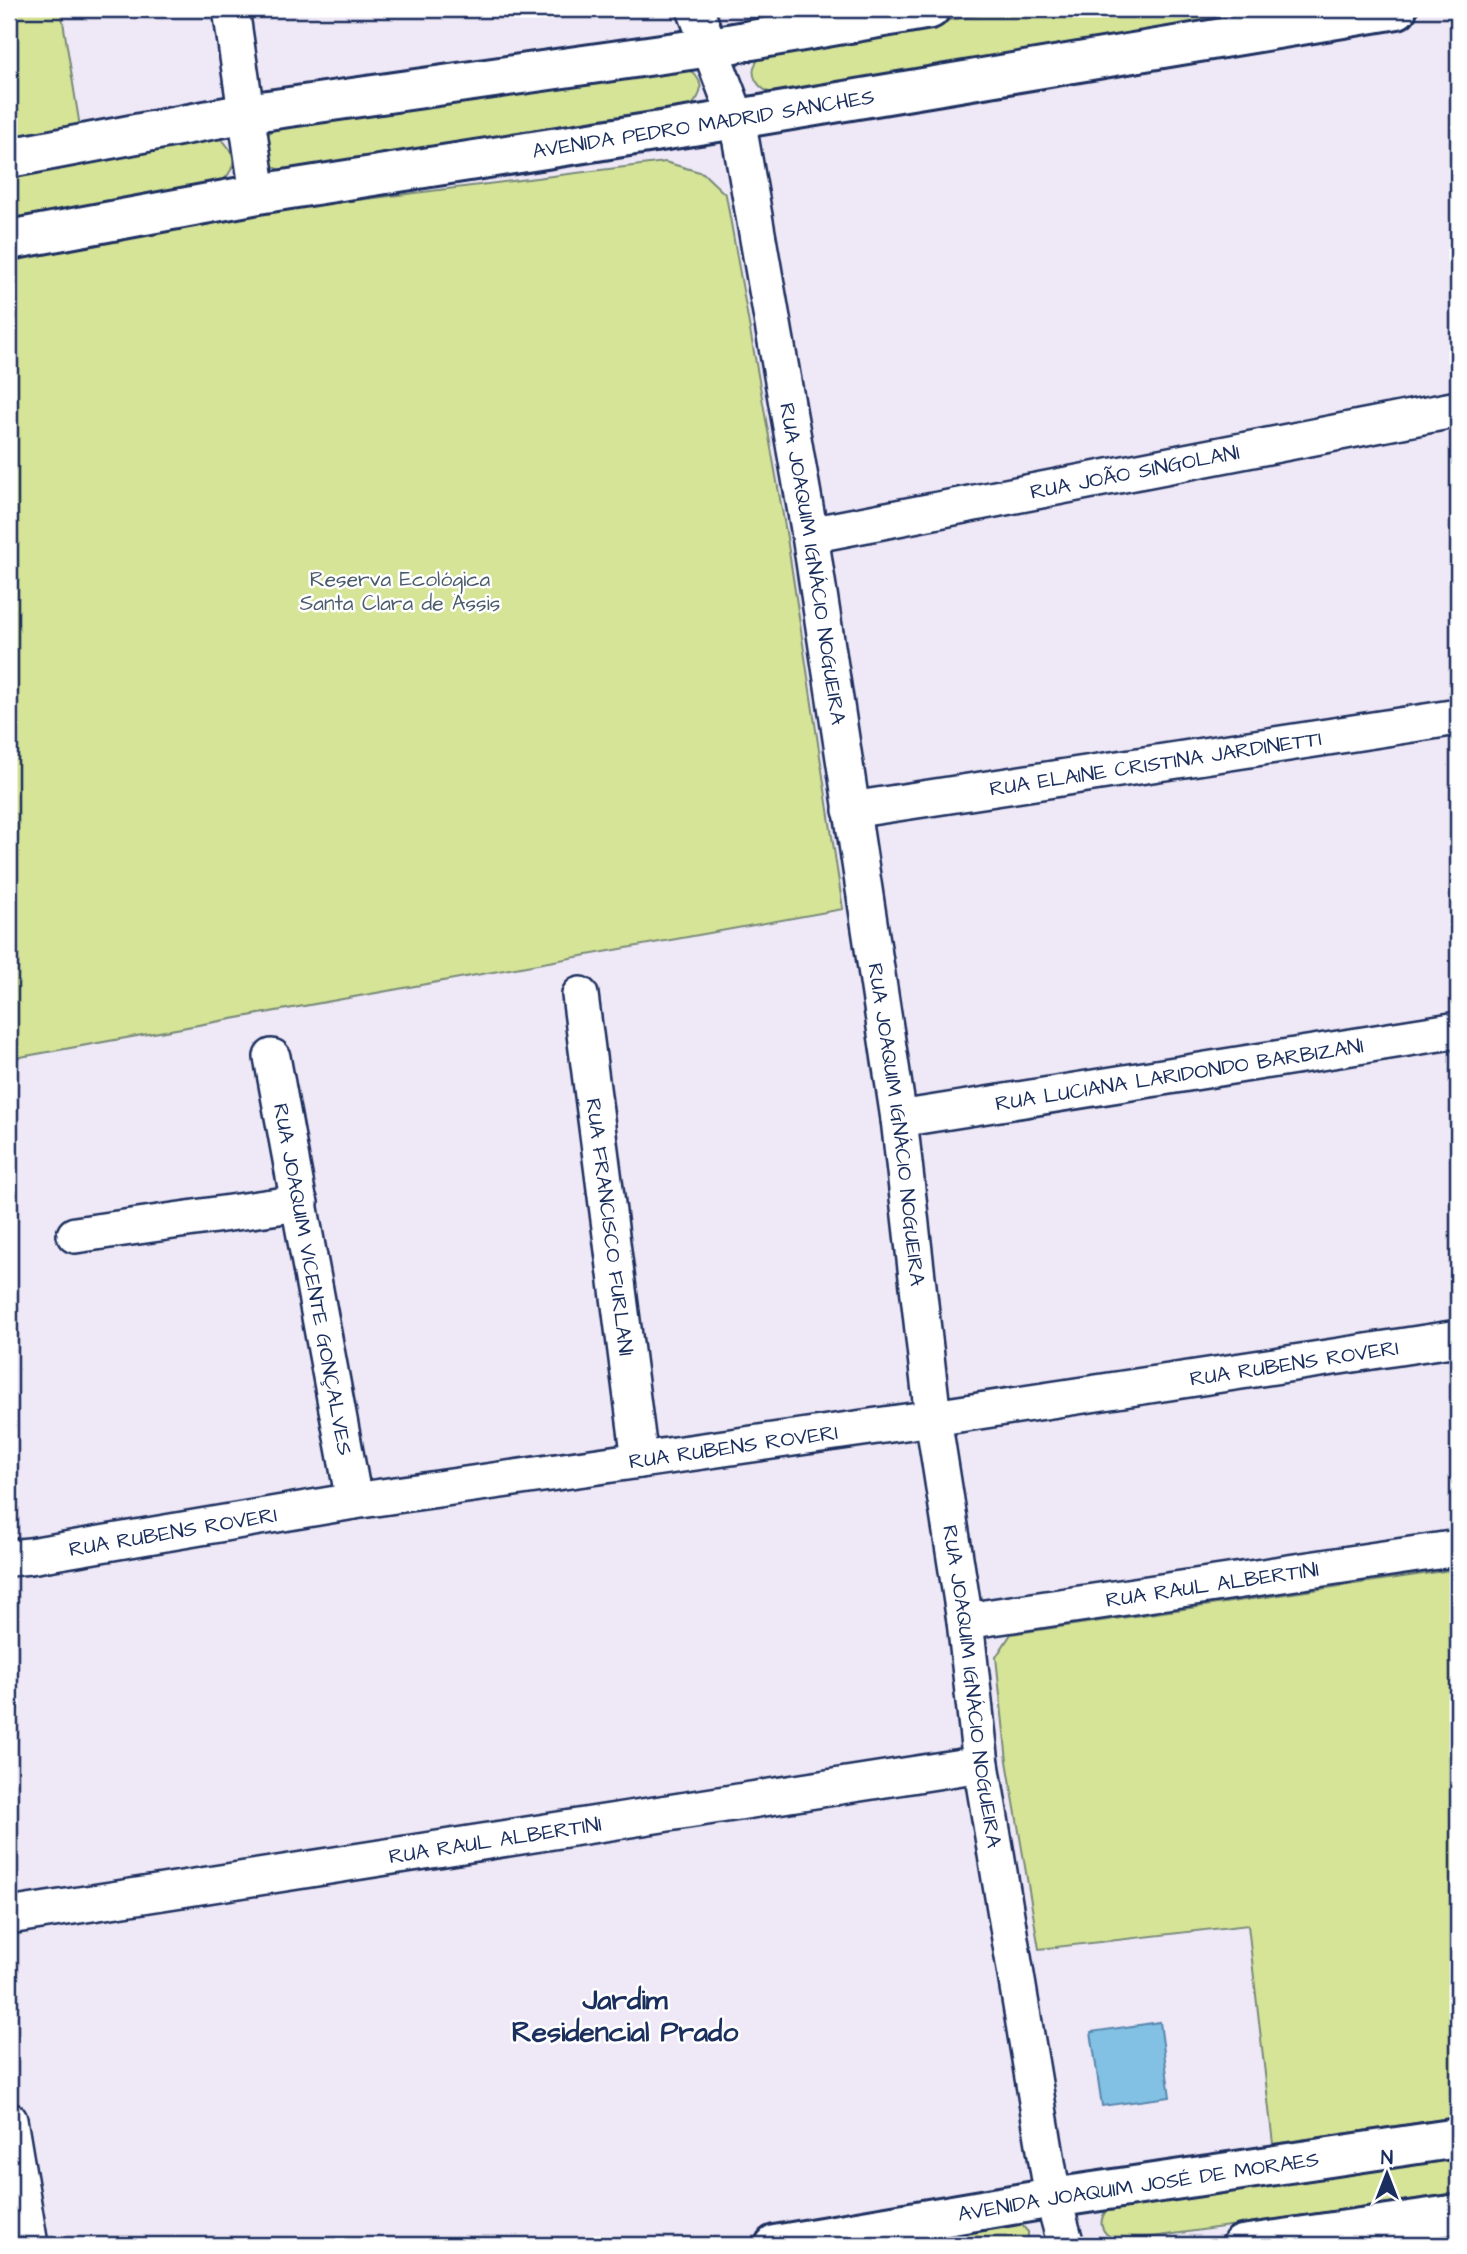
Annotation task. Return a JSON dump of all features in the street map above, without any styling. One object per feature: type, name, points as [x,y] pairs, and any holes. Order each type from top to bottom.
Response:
[{"type":"street","points":[[231,9],[258,194]]},
{"type":"street","name":"RUA JOAQUIM IGNÁCIO NOGUEIRA","points":[[695,9],[737,119],[810,535],[899,1119],[933,1418],[965,1621],[981,1764],[1053,2198],[1066,2245]]},
{"type":"street","points":[[9,158],[247,113],[711,47],[930,9]]},
{"type":"street","name":"AVENIDA PEDRO MADRID SANCHES","points":[[9,240],[258,194],[737,119],[1397,9]]},
{"type":"street","name":"RUA JOÃO SINGOLANI","points":[[810,535],[1458,410]]},
{"type":"street","name":"RUA ELAINE CRISTINA JARDINETTI","points":[[851,810],[1458,717]]},
{"type":"street","name":"RUA FRANCISCO FURLANI","points":[[580,995],[640,1460]]},
{"type":"street","name":"RUA LUCIANA LARIDONDO BARBIZANI","points":[[899,1119],[1458,1030]]},
{"type":"street","name":"RUA JOAQUIM VICENTE GONÇALVES","points":[[272,1057],[354,1501]]},
{"type":"street","points":[[75,1235],[300,1203]]},
{"type":"street","name":"RUA RUBENS ROVERI","points":[[9,1558],[354,1501],[933,1418],[1458,1338]]},
{"type":"street","name":"RUA RAUL ALBERTINI","points":[[965,1621],[1458,1548]]},
{"type":"street","name":"RUA RAUL ALBERTINI","points":[[9,1916],[981,1764]]},
{"type":"street","points":[[9,2120],[30,2245]]},
{"type":"street","name":"AVENIDA JOAQUIM JOSÉ DE MORAES","points":[[775,2245],[1053,2198],[1458,2138]]},
{"type":"street","points":[[1242,2245],[1458,2214]]},
{"type":"green space","points":[[9,9],[61,9],[80,127],[9,140]]},
{"type":"green space","points":[[1013,9],[1291,9],[777,95],[760,86],[754,75],[756,63],[771,51]]},
{"type":"green space","points":[[685,67],[696,76],[700,86],[698,97],[689,108],[283,171],[266,157],[267,137],[277,124]]},
{"type":"green space","points":[[219,137],[229,148],[233,159],[231,170],[222,182],[9,222],[9,173]]},
{"type":"green space","name":"Reserva Ecológica Santa Clara de Assis","points":[[665,162],[703,173],[726,195],[787,538],[843,909],[9,1059],[9,257],[261,212]]},
{"type":"green space","points":[[1458,1569],[1458,2117],[1273,2144],[1248,1925],[1039,1949],[1007,1761],[996,1657],[1011,1634]]},
{"type":"green space","points":[[1458,2155],[1458,2193],[1125,2241],[1111,2237],[1103,2230],[1102,2219],[1109,2207]]},
{"type":"green space","points":[[1011,2221],[1021,2224],[1028,2232],[1028,2245],[865,2245]]},
{"type":"water","points":[[1160,2022],[1170,2097],[1102,2106],[1091,2032]]},
{"type":"district","name":"Jardim Residencial Prado","points":[[625,2016]]}]
